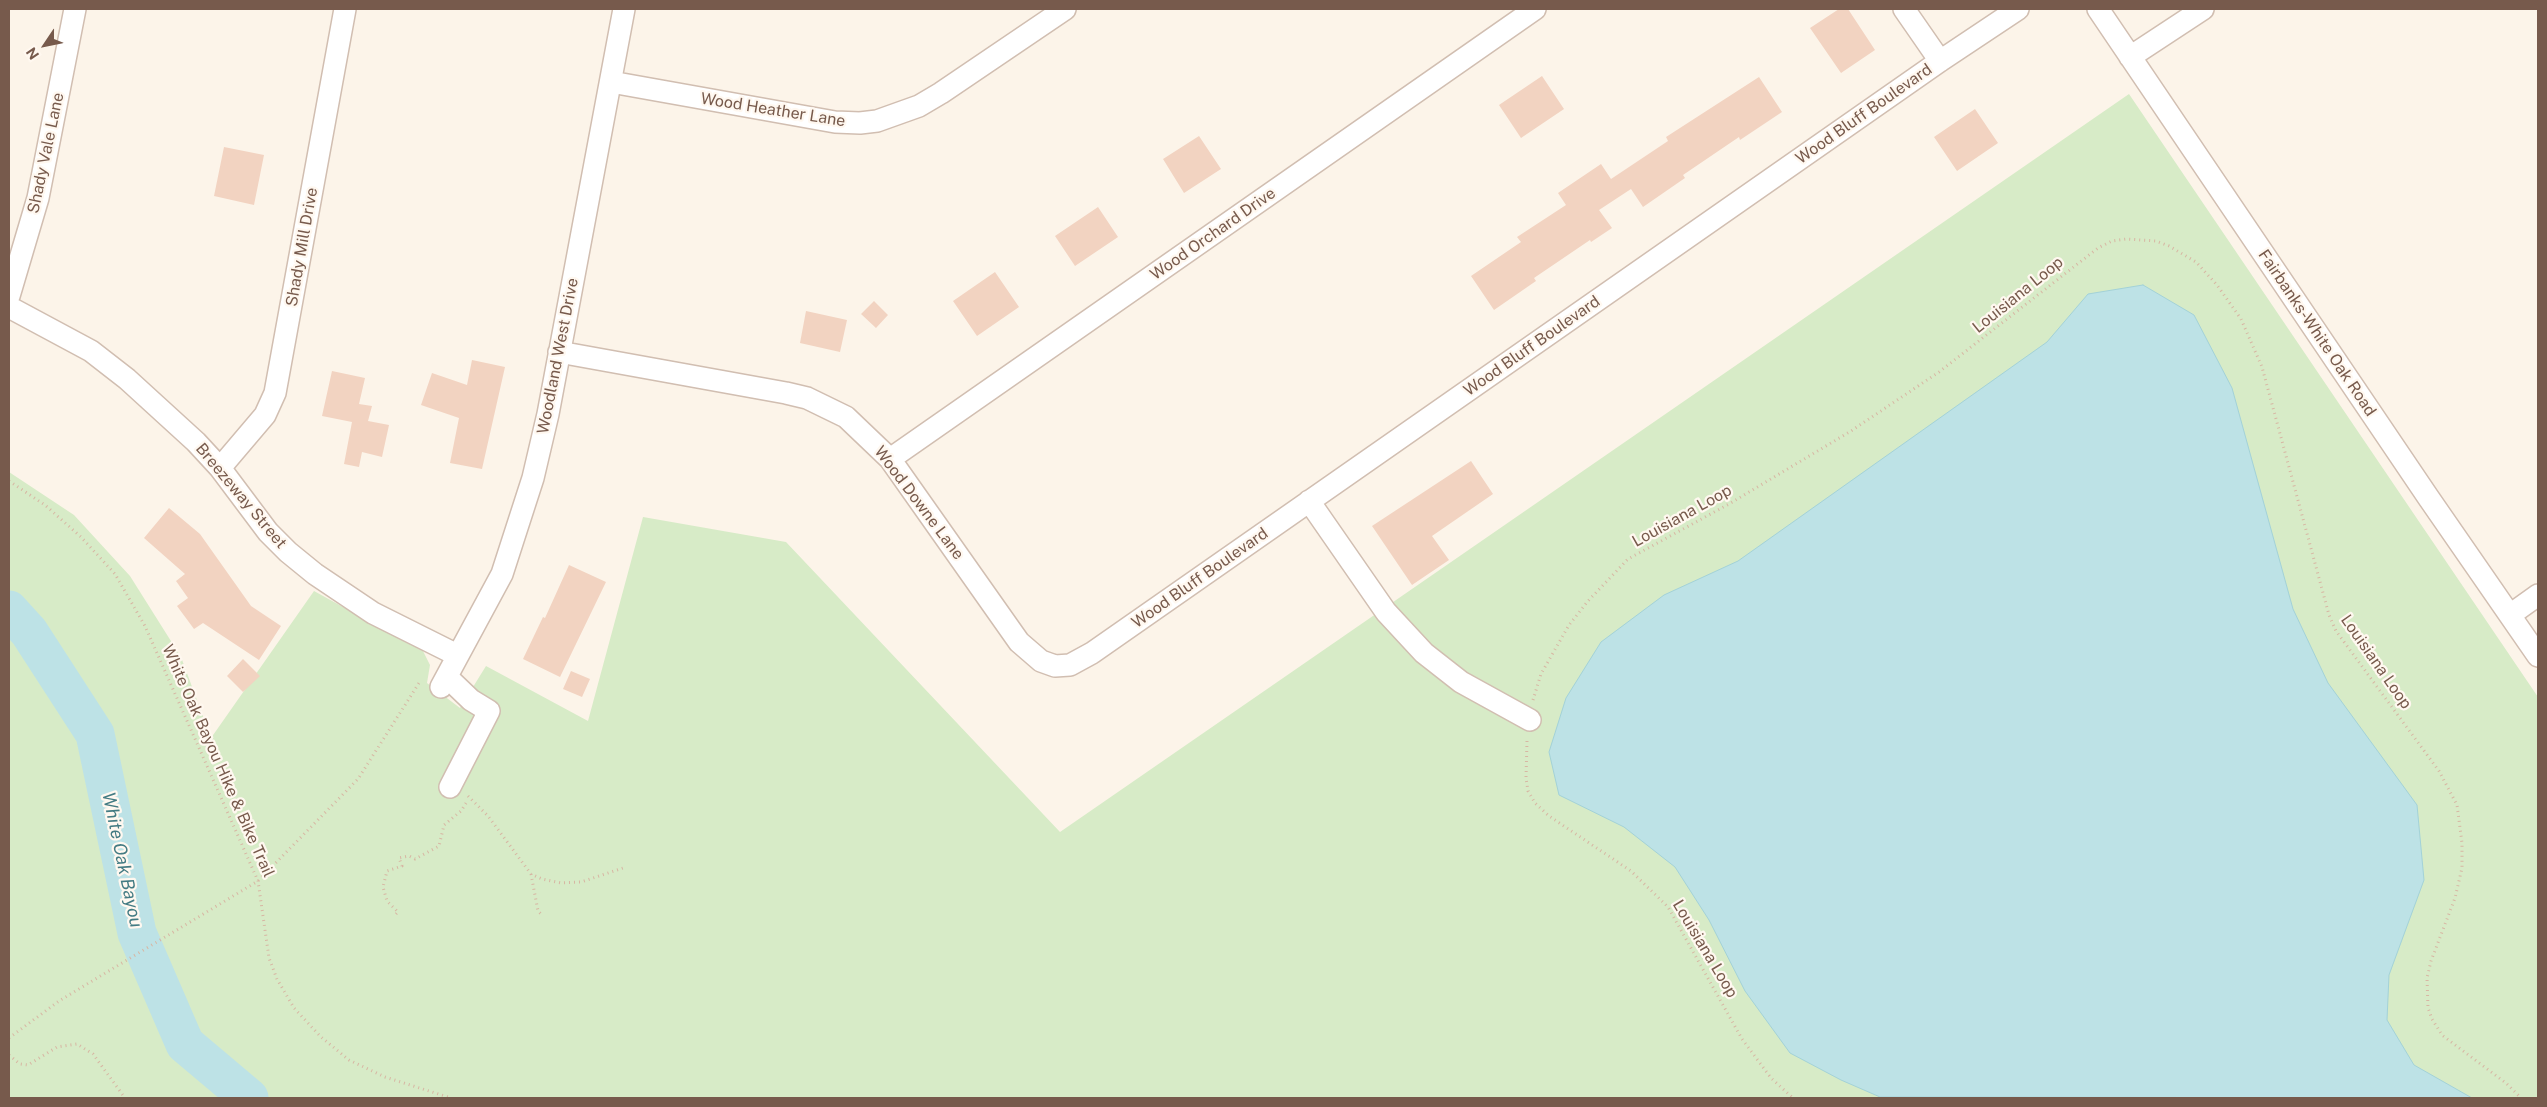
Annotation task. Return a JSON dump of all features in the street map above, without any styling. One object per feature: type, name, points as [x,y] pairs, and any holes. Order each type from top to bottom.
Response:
[{"type":"street","name":"Shady Vale Lane","points":[[9,296],[38,198],[75,9]]},
{"type":"street","name":"Shady Mill Drive","points":[[220,468],[266,415],[275,394],[345,9]]},
{"type":"street","name":"Woodland West Drive","points":[[444,682],[457,655],[479,620],[502,574],[533,478],[559,352],[624,9]]},
{"type":"street","name":"Wood Heather Lane","points":[[611,82],[835,122],[860,123],[899,115],[919,106],[1064,9]]},
{"type":"street","name":"Wood Orchard Drive","points":[[890,460],[1535,9]]},
{"type":"street","points":[[1904,9],[1940,61]]},
{"type":"street","name":"Wood Bluff Boulevard","points":[[1041,661],[1055,666],[1070,665],[1092,653],[1940,61],[2018,9]]},
{"type":"street","name":"Fairbanks-White Oak Road","points":[[2098,9],[2538,656]]},
{"type":"street","points":[[2130,57],[2203,9]]},
{"type":"street","name":"Breezeway Street","points":[[9,307],[91,351],[162,410],[220,468],[268,532],[301,563],[373,613],[457,655]]},
{"type":"street","name":"Wood Downe Lane","points":[[559,352],[786,393],[807,398],[846,417],[890,460],[1019,642],[1041,661]]},
{"type":"street","points":[[1309,501],[1386,612],[1424,653],[1462,682],[1530,720]]},
{"type":"street","points":[[2510,615],[2538,595]]},
{"type":"street","points":[[444,682],[489,710],[450,787]]},
{"type":"path","name":"Louisiana Loop","points":[[1793,1098],[1771,1078],[1742,1039],[1668,907],[1631,871],[1548,816],[1535,803],[1528,791],[1526,778],[1530,720],[1541,674],[1556,646],[1588,601],[1628,559],[1729,504],[1851,431],[1939,372],[2098,248],[2112,241],[2126,238],[2156,241],[2169,246],[2196,262],[2217,285],[2241,319],[2262,366],[2329,615],[2336,631],[2439,770],[2457,804],[2462,843],[2462,868],[2455,898],[2431,962],[2427,978],[2428,1008],[2434,1024],[2442,1035],[2506,1083],[2521,1098]]},
{"type":"path","name":"White Oak Bayou Hike & Bike Trail","points":[[9,481],[45,505],[81,537],[115,574],[153,644],[258,881],[269,958],[276,979],[294,1008],[321,1037],[349,1060],[385,1077],[451,1098]]},
{"type":"path","points":[[9,1038],[59,1001],[258,881],[358,778],[424,675],[431,674],[444,682]]},
{"type":"path","points":[[460,812],[443,804],[443,798],[450,787],[470,797],[488,816],[497,831],[531,874],[538,911],[543,916]]},
{"type":"path","points":[[396,914],[398,912],[387,901],[382,887],[387,871],[402,866],[399,858],[409,856],[416,859],[436,849],[441,841],[444,825],[460,812],[470,797],[473,788]]},
{"type":"path","points":[[531,874],[551,882],[570,884],[593,879],[626,867]]},
{"type":"path","points":[[9,1055],[20,1064],[28,1065],[57,1047],[77,1044],[93,1054],[125,1098]]},
{"type":"green space","points":[[2129,94],[2538,697],[2538,1098],[9,1098],[9,472],[74,515],[130,576],[181,657],[211,738],[314,591],[423,651],[430,665],[427,683],[460,708],[486,666],[588,721],[643,517],[786,542],[1060,832]]},
{"type":"water","points":[[2143,285],[2194,315],[2232,388],[2293,609],[2328,683],[2417,805],[2424,880],[2389,975],[2387,1020],[2414,1065],[2472,1098],[1880,1097],[1841,1080],[1790,1053],[1745,991],[1709,920],[1675,867],[1624,827],[1559,795],[1549,752],[1566,698],[1601,642],[1664,595],[1738,561],[2047,342],[2088,294]]},
{"type":"building","points":[[1839,9],[1848,9],[1875,50],[1841,73],[1810,28]]},
{"type":"building","points":[[1542,76],[1564,109],[1521,138],[1499,105]]},
{"type":"building","points":[[1759,77],[1782,112],[1740,140],[1739,137],[1683,175],[1685,178],[1643,207],[1631,189],[1599,210],[1612,228],[1591,242],[1590,240],[1534,278],[1536,281],[1494,310],[1471,276],[1521,242],[1517,237],[1566,205],[1558,193],[1601,164],[1611,179],[1668,141],[1666,137]]},
{"type":"building","points":[[1975,109],[1998,143],[1957,171],[1934,137]]},
{"type":"building","points":[[1199,136],[1221,169],[1184,193],[1163,159]]},
{"type":"building","points":[[224,147],[264,155],[254,205],[214,196]]},
{"type":"building","points":[[1098,207],[1118,237],[1075,266],[1055,236]]},
{"type":"building","points":[[995,272],[1019,307],[977,336],[953,301]]},
{"type":"building","points":[[874,301],[888,315],[876,328],[861,314]]},
{"type":"building","points":[[806,311],[847,320],[840,352],[800,343]]},
{"type":"building","points":[[472,360],[505,367],[482,469],[450,463],[459,418],[421,405],[432,373],[467,385]]},
{"type":"building","points":[[332,371],[365,378],[359,404],[372,406],[368,421],[389,425],[382,457],[362,452],[359,467],[344,464],[352,422],[322,416]]},
{"type":"building","points":[[1471,461],[1493,494],[1432,536],[1449,560],[1412,585],[1372,526]]},
{"type":"building","points":[[169,508],[200,534],[251,606],[281,626],[259,660],[203,623],[194,629],[177,606],[188,598],[176,581],[185,574],[144,538]]},
{"type":"building","points":[[569,565],[606,582],[560,677],[523,659],[543,617],[545,618]]},
{"type":"building","points":[[243,659],[260,676],[243,692],[227,676]]},
{"type":"building","points":[[571,671],[590,679],[582,697],[563,689]]},
{"type":"waterway","name":"White Oak Bayou","points":[[9,610],[29,632],[95,734],[137,933],[185,1044],[249,1098]]}]
